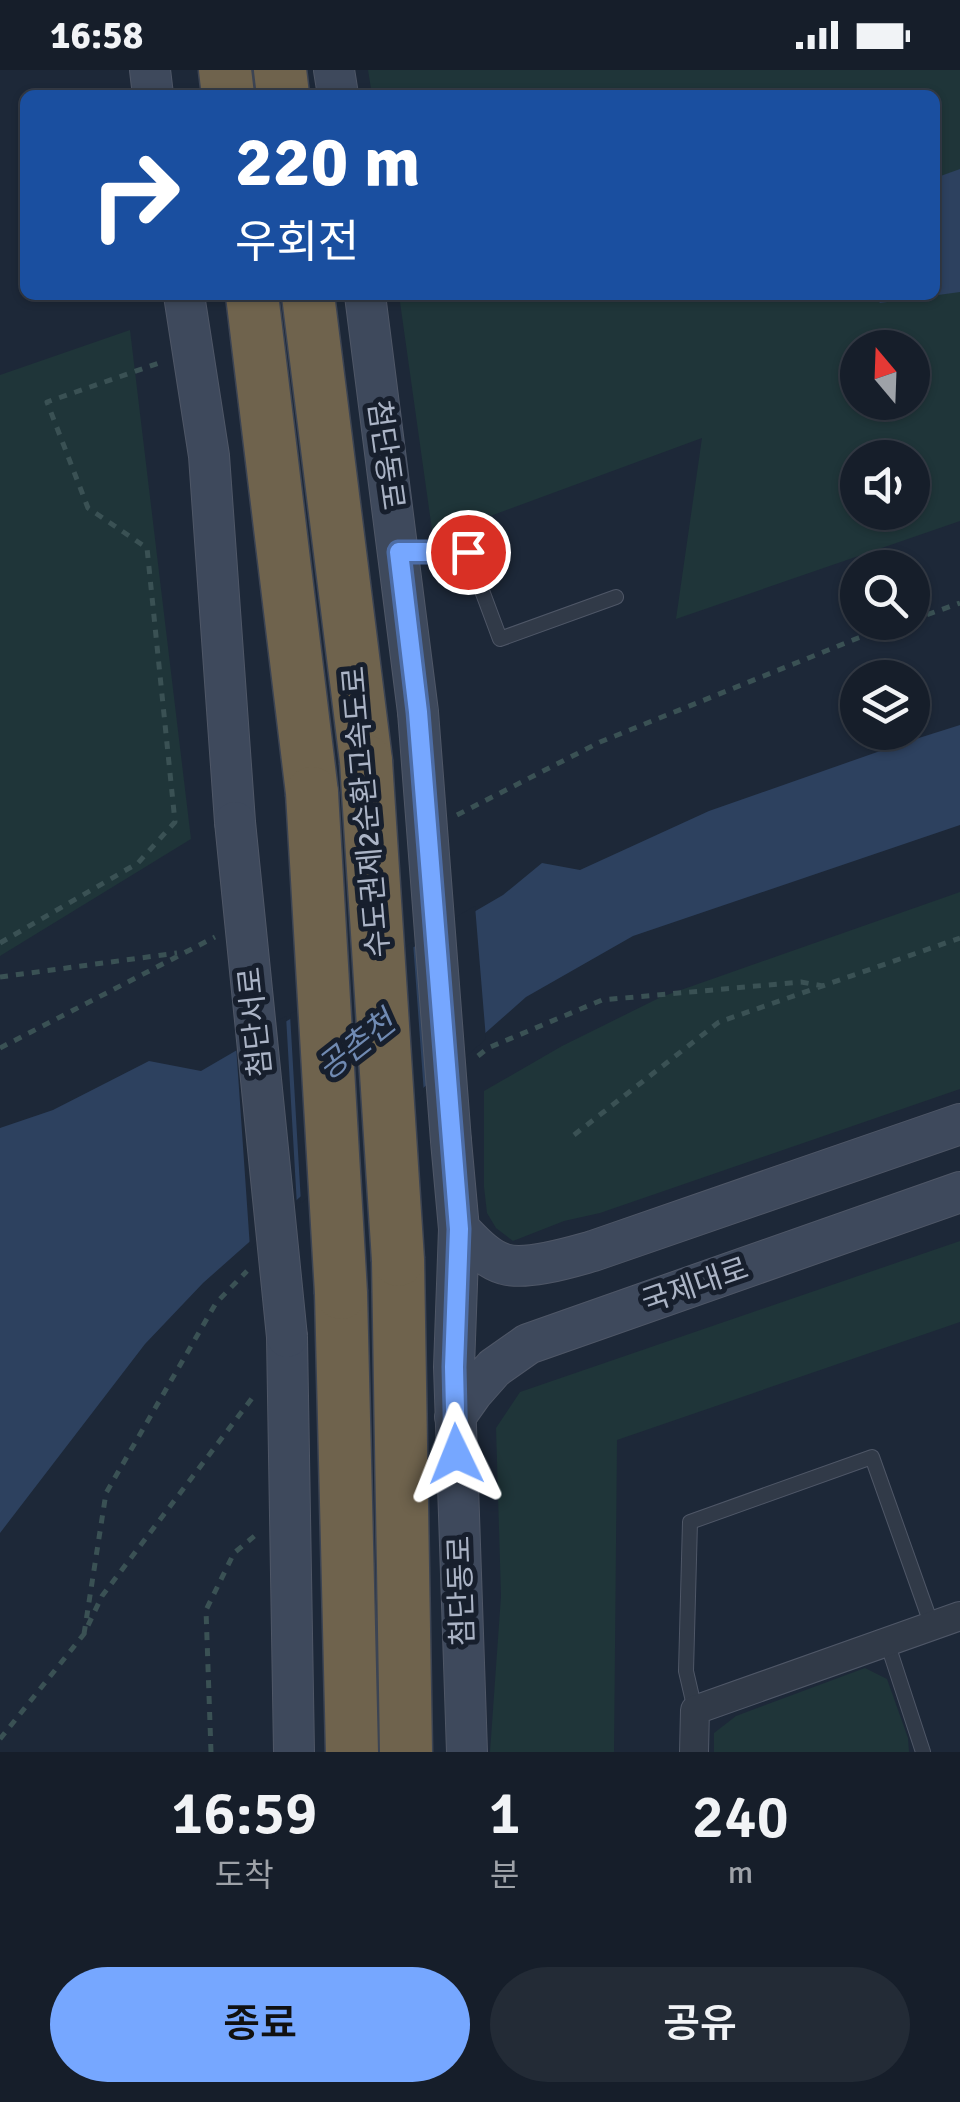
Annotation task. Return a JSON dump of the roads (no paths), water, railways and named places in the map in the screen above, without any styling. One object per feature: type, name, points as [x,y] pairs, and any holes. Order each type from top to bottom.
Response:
[{"type":"highway","name":"수도권제2순환고속도로","points":[[253,300],[312,793],[341,1293],[352,1752]]},
{"type":"highway","name":"수도권제2순환고속도로","points":[[309,300],[366,762],[398,1260],[406,1752]]},
{"type":"main road","name":"첨단서로","points":[[185,300],[209,456],[235,822],[288,1345],[294,1752]]},
{"type":"main road","name":"첨단동로","points":[[365,300],[418,712],[459,1229],[454,1367],[467,1752]]},
{"type":"main road","points":[[459,1229],[480,1250],[504,1265],[544,1264],[594,1251],[960,1124]]},
{"type":"main road","name":"국제대로","points":[[455,1417],[494,1368],[528,1344],[960,1192]]},
{"type":"main road","points":[[663,1226],[638,1248],[630,1272],[635,1282],[647,1290],[690,1286]]},
{"type":"street","points":[[694,1752],[695,1710],[960,1616]]},
{"type":"lane","points":[[399,552],[468,552],[500,640],[616,597]]},
{"type":"lane","points":[[695,1710],[686,1671],[690,1522],[872,1457],[932,1626]]},
{"type":"lane","points":[[887,1642],[923,1752]]},
{"type":"water","points":[[960,169],[960,292],[940,295],[940,176]]},
{"type":"water","name":"공촌천","points":[[960,725],[960,825],[633,936],[526,997],[203,1283],[145,1344],[0,1533],[0,1128],[53,1110],[149,1061],[201,1071],[503,895],[542,863],[580,870],[709,811],[883,750],[930,750],[930,734]]}]
